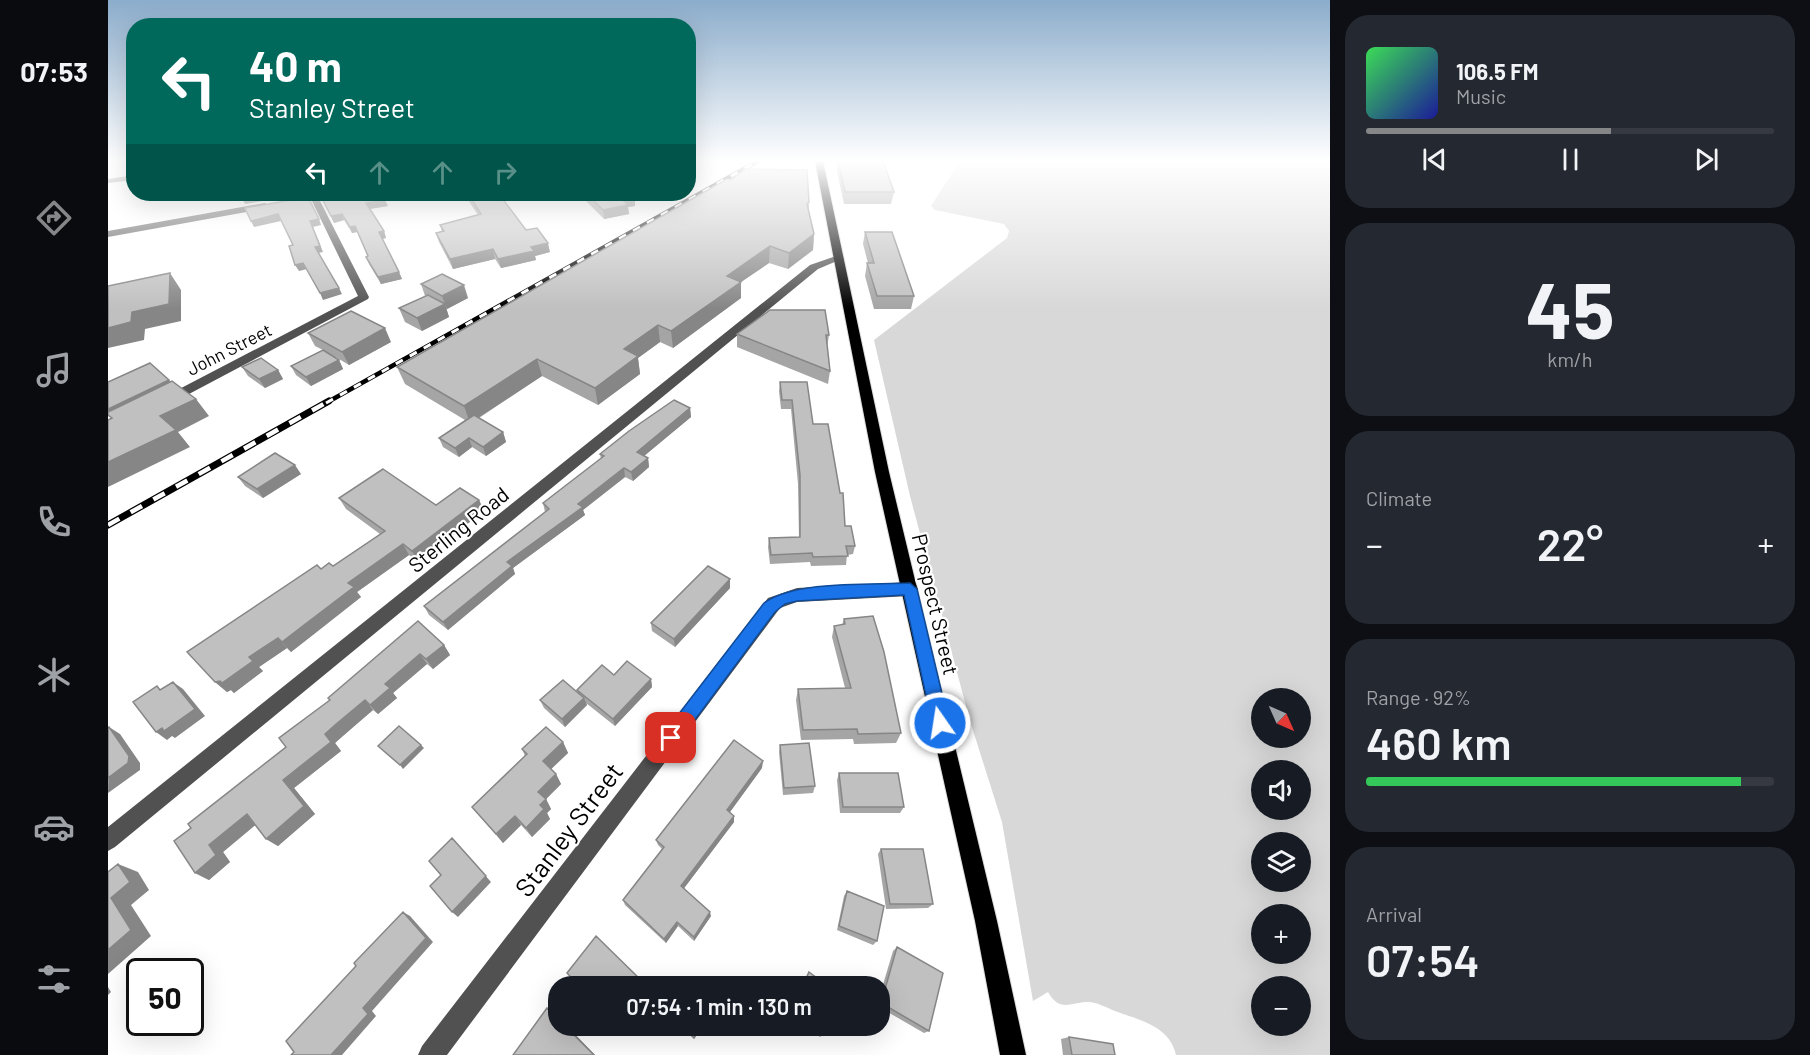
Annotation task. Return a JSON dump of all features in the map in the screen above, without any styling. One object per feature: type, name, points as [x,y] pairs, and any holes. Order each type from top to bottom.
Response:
[{"type":"main road","name":"Prospect Street","points":[[829,210],[882,472],[998,977],[1013,1055]]},
{"type":"street","points":[[108,234],[241,210]]},
{"type":"street","name":"John Street","points":[[161,404],[364,297],[325,210]]},
{"type":"street","name":"Sterling Road","points":[[108,840],[814,267],[839,258]]},
{"type":"street","name":"Stanley Street","points":[[431,1055],[774,603],[797,595],[910,589]]},
{"type":"shaded area","points":[[936,210],[1330,210],[1330,1055],[1176,1055],[1173,1045],[1160,1031],[1143,1021],[1098,1004],[1088,1002],[1061,1004],[1048,992],[1033,1001],[1002,822],[970,721],[910,496],[874,340],[1007,238],[1009,231],[1004,224]]},
{"type":"building","points":[[246,210],[315,210],[319,219],[310,221],[320,246],[315,247],[339,288],[320,293],[303,263],[295,265],[289,246],[293,245],[278,214],[251,221]]},
{"type":"building","points":[[328,210],[371,210],[384,231],[379,232],[399,272],[378,277],[366,257],[368,256],[355,226],[350,227],[342,214],[331,216]]},
{"type":"building","points":[[479,210],[511,210],[526,230],[537,228],[548,243],[531,247],[534,251],[498,259],[493,249],[450,259],[436,233],[444,231],[440,225],[481,214]]},
{"type":"building","points":[[672,210],[808,210],[814,234],[789,253],[770,246],[727,276],[741,282],[671,331],[658,325],[624,349],[638,356],[595,388],[537,359],[464,406],[397,367]]},
{"type":"building","points":[[865,232],[892,232],[914,296],[877,296],[867,263],[874,263]]},
{"type":"building","points":[[170,273],[169,304],[132,312],[131,322],[108,328],[108,286]]},
{"type":"building","points":[[442,274],[464,285],[442,296],[421,284]]},
{"type":"building","points":[[428,295],[445,304],[417,318],[399,308]]},
{"type":"building","points":[[770,310],[825,310],[829,335],[826,335],[830,371],[737,334]]},
{"type":"building","points":[[351,311],[385,328],[342,352],[308,333]]},
{"type":"building","points":[[323,350],[339,360],[306,377],[291,366]]},
{"type":"building","points":[[261,358],[278,370],[259,379],[242,367]]},
{"type":"building","points":[[150,363],[169,380],[108,409],[108,382]]},
{"type":"building","points":[[172,381],[196,399],[160,416],[176,430],[108,462],[108,420],[112,418],[108,412]]},
{"type":"building","points":[[780,382],[807,382],[813,424],[828,424],[840,493],[843,493],[845,526],[851,526],[855,546],[846,546],[848,556],[813,557],[812,553],[771,555],[769,538],[800,537],[800,475],[792,400],[782,400]]},
{"type":"building","points":[[674,400],[690,408],[637,452],[648,458],[631,472],[624,468],[578,504],[583,507],[507,562],[512,566],[443,622],[424,606],[549,509],[543,503],[604,456],[600,454]]},
{"type":"building","points":[[474,415],[503,432],[483,447],[469,438],[455,448],[439,438]]},
{"type":"building","points":[[275,453],[295,465],[257,489],[238,477]]},
{"type":"building","points":[[383,469],[436,505],[460,488],[479,500],[412,551],[403,544],[348,583],[354,587],[282,642],[278,638],[249,657],[253,661],[222,683],[215,682],[187,652],[317,565],[321,569],[329,563],[333,566],[385,531],[339,498]]},
{"type":"building","points":[[708,566],[730,579],[674,639],[651,623]]},
{"type":"building","points":[[873,616],[884,652],[901,733],[858,734],[857,729],[803,730],[798,689],[851,688],[834,626],[845,624],[844,619]]},
{"type":"building","points":[[418,621],[444,645],[426,659],[420,654],[385,684],[390,688],[370,705],[365,700],[335,725],[325,734],[331,742],[283,780],[304,806],[266,839],[247,814],[209,845],[216,855],[195,873],[174,841],[191,828],[188,824],[286,747],[279,738],[330,700],[328,698]]},
{"type":"building","points":[[627,661],[651,679],[613,719],[577,690],[602,665],[614,675]]},
{"type":"building","points":[[563,680],[584,698],[562,719],[540,700]]},
{"type":"building","points":[[173,682],[195,709],[164,731],[162,728],[156,732],[133,702],[157,686],[160,690]]},
{"type":"building","points":[[399,726],[421,745],[400,765],[378,746]]},
{"type":"building","points":[[108,727],[129,756],[128,763],[108,778]]},
{"type":"building","points":[[546,727],[563,742],[543,761],[556,774],[538,792],[546,799],[540,805],[544,809],[526,828],[515,816],[496,834],[472,807],[527,754],[522,749]]},
{"type":"building","points":[[734,740],[763,761],[727,810],[734,816],[681,886],[710,912],[694,937],[677,922],[664,939],[623,900],[664,847],[656,840]]},
{"type":"building","points":[[809,743],[815,786],[784,788],[780,745]]},
{"type":"building","points":[[839,773],[898,773],[904,807],[843,807]]},
{"type":"building","points":[[452,838],[486,876],[452,912],[430,886],[441,875],[429,861]]},
{"type":"building","points":[[881,849],[923,849],[933,904],[890,904]]},
{"type":"building","points":[[118,864],[130,882],[111,898],[131,930],[108,950],[108,872]]},
{"type":"building","points":[[847,891],[884,906],[877,941],[839,926]]},
{"type":"building","points":[[403,912],[426,938],[363,1008],[368,1014],[331,1055],[291,1055],[294,1052],[286,1041],[356,966],[354,963]]},
{"type":"building","points":[[596,936],[637,976],[570,976],[567,973]]},
{"type":"building","points":[[897,947],[943,973],[929,1031],[890,1008],[889,976]]},
{"type":"building","points":[[547,1008],[548,1036],[575,1036],[594,1055],[513,1055]]},
{"type":"building","points":[[1069,1037],[1113,1044],[1115,1055],[1072,1055]]},
{"type":"railway","points":[[326,403],[670,210]]},
{"type":"railway","points":[[108,525],[329,401]]},
{"type":"route","points":[[671,738],[770,607],[780,599],[797,595],[910,589],[940,723]]}]
